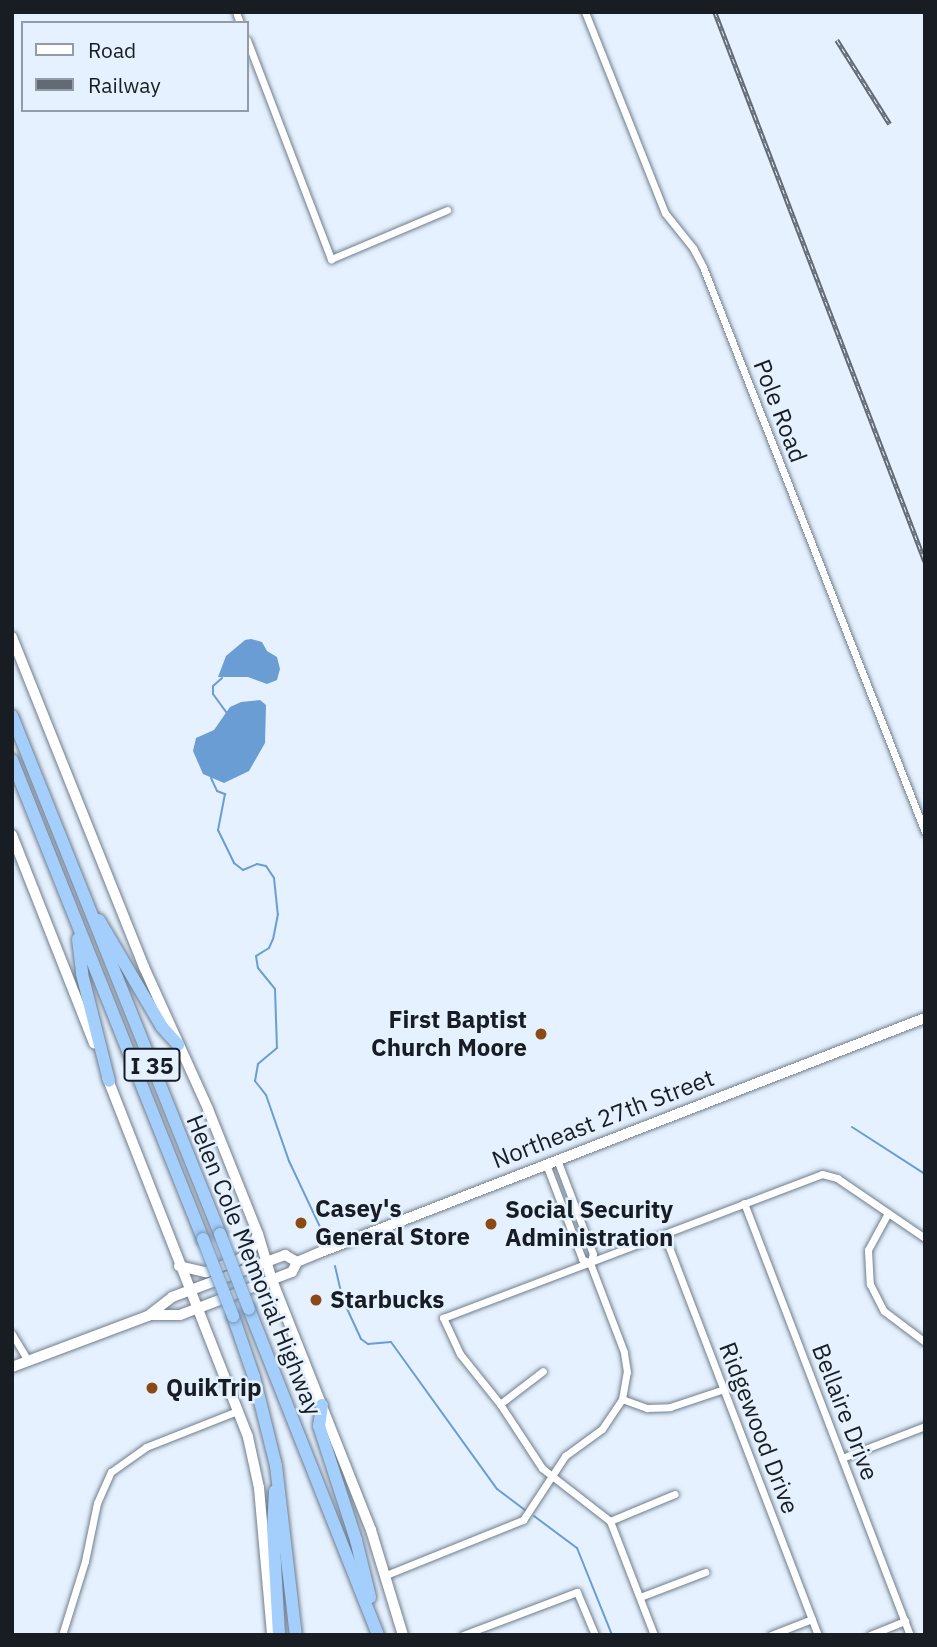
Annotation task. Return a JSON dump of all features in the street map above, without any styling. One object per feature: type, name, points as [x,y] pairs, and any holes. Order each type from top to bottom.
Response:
[{"type":"highway","name":"Helen Cole Memorial Highway","points":[[12,716],[379,1635]]},
{"type":"highway","name":"Helen Cole Memorial Highway","points":[[12,760],[203,1239],[254,1377],[276,1466],[296,1635]]},
{"type":"highway","points":[[84,896],[162,1027],[178,1045]]},
{"type":"highway","points":[[76,921],[82,974],[108,1081]]},
{"type":"highway","points":[[322,1405],[321,1431],[356,1541],[379,1635]]},
{"type":"highway","points":[[276,1466],[273,1527],[279,1635]]},
{"type":"main road","points":[[12,637],[144,967],[269,1261],[272,1280],[372,1530],[402,1635]]},
{"type":"main road","points":[[12,835],[248,1437],[259,1488],[272,1635]]},
{"type":"main road","name":"Northeast 27th Street","points":[[151,1315],[180,1315],[197,1309],[292,1272],[297,1262],[925,1018]]},
{"type":"main road","points":[[179,1266],[202,1272],[238,1260],[251,1251],[258,1234]]},
{"type":"main road","name":"Northeast 27th Street","points":[[269,1261],[285,1255],[297,1262]]},
{"type":"main road","points":[[12,1367],[151,1315],[172,1297],[269,1261]]},
{"type":"street","name":"Pole Road","points":[[585,12],[665,213],[693,248],[704,267],[925,832]]},
{"type":"street","points":[[248,43],[331,259],[447,210]]},
{"type":"street","points":[[386,1575],[517,1524],[530,1513],[569,1452],[607,1424],[622,1399],[626,1359],[590,1263],[593,1254],[557,1159]]},
{"type":"street","points":[[546,1164],[582,1259],[590,1263]]},
{"type":"street","points":[[654,1635],[610,1521],[595,1507],[552,1479],[531,1454],[500,1404],[460,1354],[443,1318],[826,1174],[837,1178],[925,1238]]},
{"type":"street","name":"Bellaire Drive","points":[[744,1203],[910,1635]]},
{"type":"street","points":[[888,1213],[868,1250],[870,1284],[884,1311],[925,1342]]},
{"type":"street","name":"Ridgewood Drive","points":[[664,1234],[818,1635]]},
{"type":"street","points":[[12,1335],[28,1361]]},
{"type":"street","points":[[500,1404],[543,1371]]},
{"type":"street","points":[[622,1399],[647,1408],[670,1407],[723,1389]]},
{"type":"street","points":[[62,1635],[85,1561],[97,1503],[111,1472],[146,1447],[237,1411]]},
{"type":"street","points":[[842,1458],[924,1430]]},
{"type":"street","points":[[610,1521],[674,1494]]},
{"type":"street","points":[[640,1597],[705,1572]]},
{"type":"street","points":[[463,1635],[577,1592],[595,1635]]},
{"type":"street","points":[[771,1635],[812,1619]]},
{"type":"street","points":[[870,1635],[905,1621]]},
{"type":"water","points":[[245,640],[262,642],[267,651],[277,657],[280,669],[277,680],[267,684],[248,677],[218,677],[226,656]]},
{"type":"water","points":[[260,700],[266,705],[265,743],[249,771],[224,783],[203,774],[193,751],[196,738],[214,730],[230,707],[241,702]]},
{"type":"waterway","points":[[222,678],[213,686],[213,694],[227,713]]},
{"type":"waterway","points":[[211,778],[217,791],[225,794],[218,830],[234,863],[243,870],[257,864],[266,866],[274,878],[278,914],[273,939],[269,948],[256,956],[258,968],[275,989],[277,1048],[258,1064],[255,1081],[266,1095],[289,1161],[321,1229]]},
{"type":"waterway","points":[[852,1127],[925,1174]]},
{"type":"waterway","points":[[335,1266],[343,1300],[361,1339],[368,1344],[391,1342],[497,1489],[525,1510]]},
{"type":"waterway","points":[[534,1516],[577,1548],[612,1635]]},
{"type":"railway","points":[[715,12],[925,561]]},
{"type":"railway","points":[[837,40],[890,124]]},
{"type":"place","name":"First Baptist Church Moore","points":[[541,1034]]},
{"type":"place","name":"Casey's General Store","points":[[301,1223]]},
{"type":"place","name":"Social Security Administration","points":[[491,1224]]},
{"type":"place","name":"Starbucks","points":[[316,1300]]},
{"type":"place","name":"QuikTrip","points":[[152,1388]]}]
